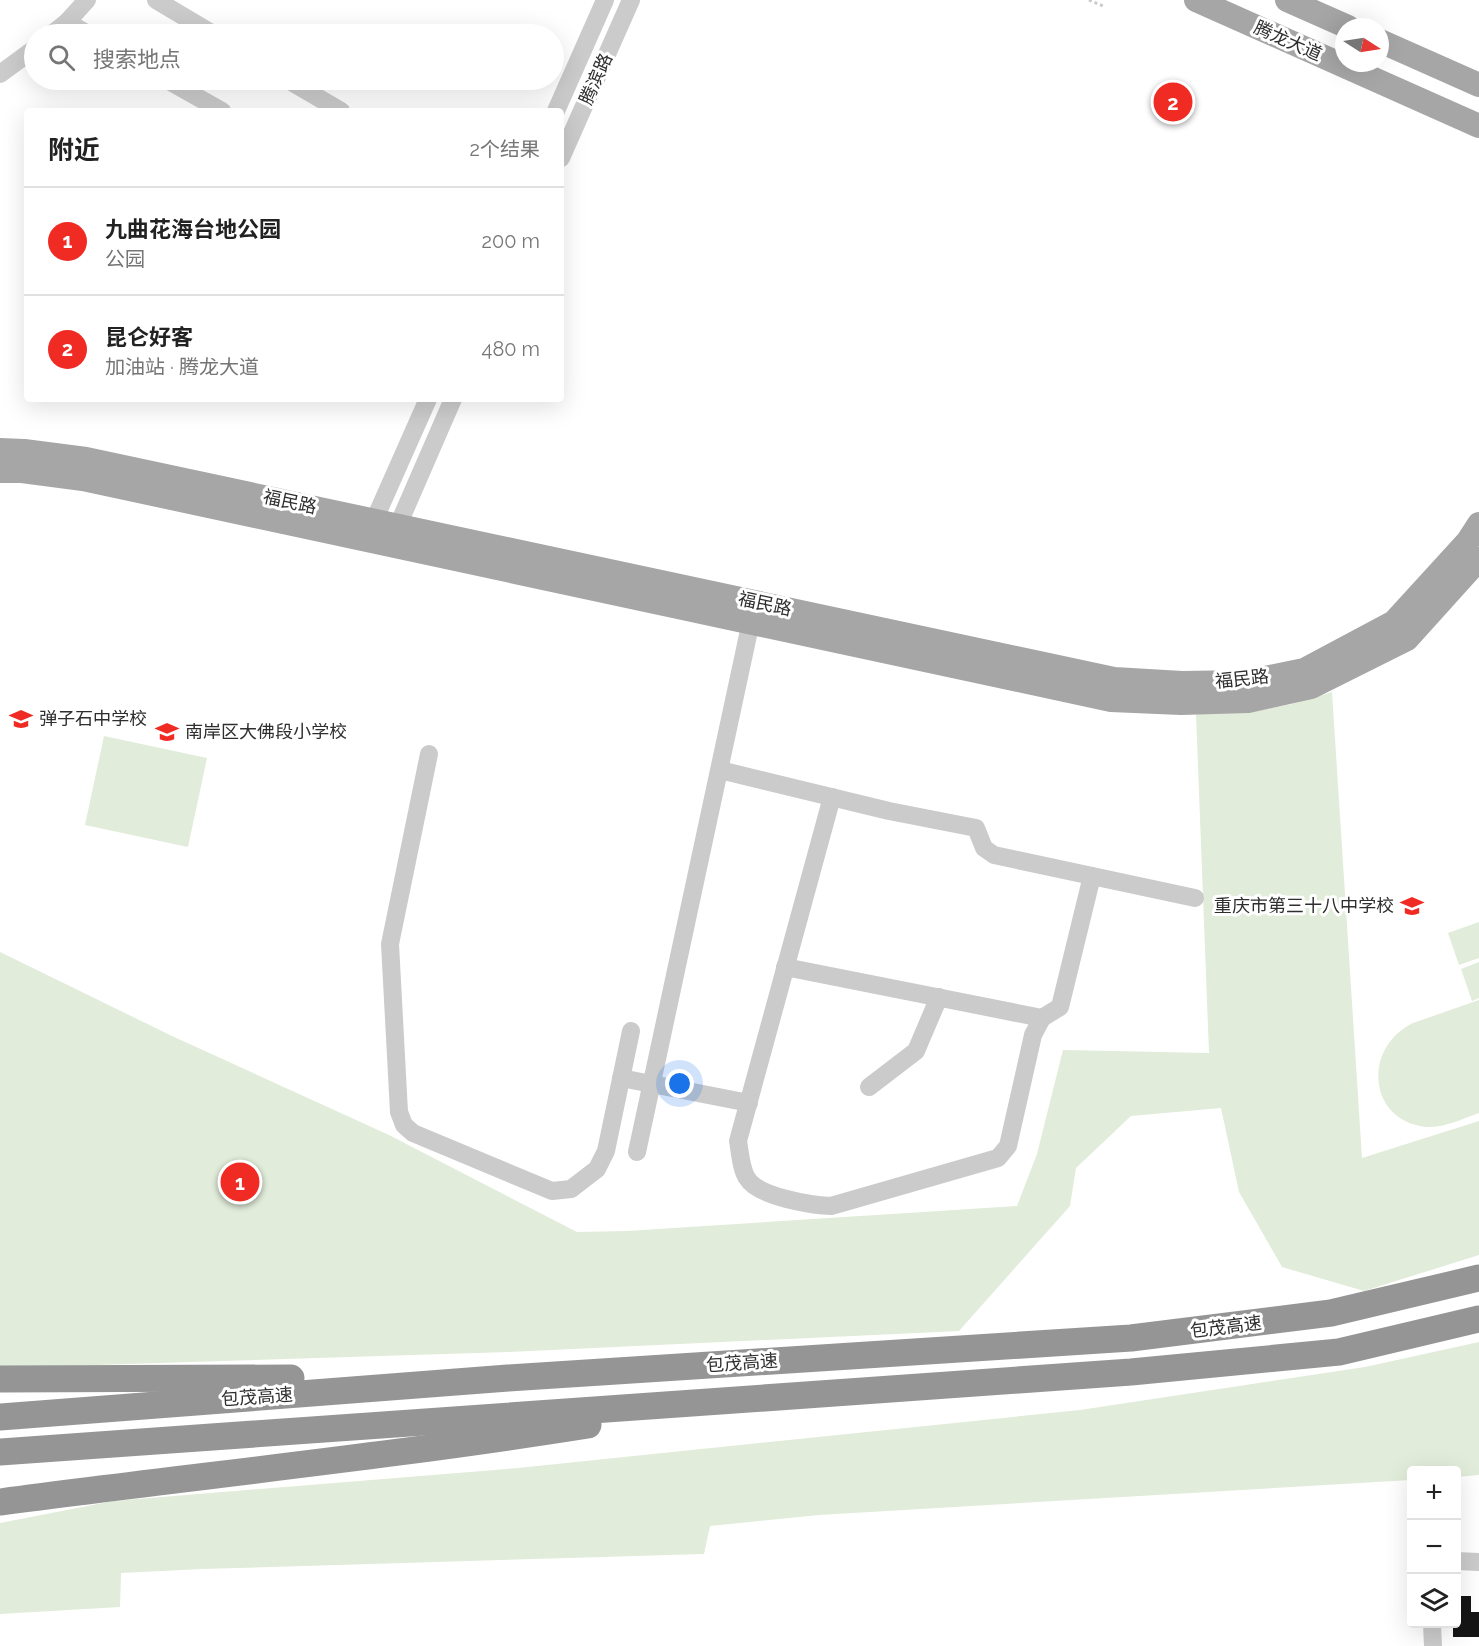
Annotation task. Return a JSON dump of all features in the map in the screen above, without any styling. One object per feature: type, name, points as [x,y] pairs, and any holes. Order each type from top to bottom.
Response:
[{"type":"highway","name":"包茂高速","points":[[0,1417],[508,1378],[1131,1338],[1331,1314],[1479,1278]]},
{"type":"highway","name":"包茂高速","points":[[0,1452],[1131,1372],[1339,1352],[1479,1318]]},
{"type":"highway","points":[[0,1379],[508,1378]]},
{"type":"highway","points":[[0,1502],[409,1452],[776,1396]]},
{"type":"highway","points":[[0,1509],[67,1493]]},
{"type":"main road","name":"腾龙大道","points":[[1196,0],[1479,126]]},
{"type":"main road","name":"腾龙大道","points":[[1287,0],[1335,21]]},
{"type":"main road","points":[[1389,45],[1479,85]]},
{"type":"main road","name":"福民路","points":[[0,450],[86,459],[382,532],[753,612],[1111,700],[1181,703],[1248,701],[1311,687],[1407,639],[1479,560]]},
{"type":"main road","name":"福民路","points":[[0,471],[22,471],[82,479],[382,532]]},
{"type":"main road","name":"福民路","points":[[753,612],[1114,679],[1182,683],[1246,682],[1304,670],[1394,622],[1468,541],[1479,524]]},
{"type":"street","points":[[64,24],[87,0]]},
{"type":"street","points":[[156,0],[196,24]]},
{"type":"street","name":"腾滨路","points":[[557,108],[605,0]]},
{"type":"street","name":"腾滨路","points":[[564,151],[631,0]]},
{"type":"street","points":[[67,22],[70,24]]},
{"type":"street","points":[[0,74],[24,56]]},
{"type":"street","points":[[185,90],[217,108]]},
{"type":"street","points":[[305,90],[336,108]]},
{"type":"street","points":[[382,532],[427,402]]},
{"type":"street","points":[[382,532],[451,402]]},
{"type":"street","points":[[637,1152],[753,612]]},
{"type":"street","points":[[429,754],[390,944],[399,1112],[404,1125],[412,1133],[552,1191],[571,1189],[597,1170],[606,1151],[631,1031]]},
{"type":"street","points":[[720,770],[976,828],[984,848],[994,855],[1195,898]]},
{"type":"street","points":[[832,797],[738,1141],[746,1177],[756,1188],[811,1205],[831,1206],[852,1201],[998,1158],[1008,1146],[1033,1035],[1042,1018],[1060,1007],[1092,876]]},
{"type":"street","points":[[785,967],[1042,1018]]},
{"type":"street","points":[[869,1088],[916,1051],[939,997]]},
{"type":"street","points":[[621,1078],[749,1103]]},
{"type":"street","points":[[1461,1561],[1479,1562]]},
{"type":"street","points":[[1432,1628],[1433,1646]]},
{"type":"path","points":[[1089,0],[1103,6]]},
{"type":"green space","points":[[1332,692],[1362,1158],[1479,1121],[1479,1255],[1364,1291],[1282,1267],[1239,1192],[1221,1108],[1131,1116],[1076,1168],[1070,1206],[959,1331],[509,1352],[0,1368],[0,952],[172,1036],[389,1135],[577,1232],[627,1231],[1017,1206],[1037,1154],[1063,1050],[1209,1053],[1196,714],[1252,712],[1292,704]]},
{"type":"green space","points":[[104,736],[207,758],[188,847],[85,825]]},
{"type":"green space","points":[[1479,922],[1479,958],[1459,965],[1448,933]]},
{"type":"green space","points":[[1479,962],[1479,998],[1472,1001],[1461,969]]},
{"type":"green space","points":[[1479,1000],[1479,1113],[1453,1123],[1426,1127],[1407,1122],[1392,1112],[1383,1098],[1379,1082],[1379,1065],[1385,1049],[1397,1034],[1413,1023]]},
{"type":"green space","points":[[1479,1342],[1479,1475],[1461,1477],[1461,1466],[1407,1466],[1407,1480],[819,1515],[710,1526],[704,1554],[121,1573],[120,1607],[0,1614],[0,1523],[113,1501],[518,1468],[1080,1410],[1365,1367]]},
{"type":"building","points":[[1461,1596],[1471,1596],[1471,1612],[1479,1612],[1479,1637],[1453,1637],[1453,1628],[1461,1628]]},
{"type":"place","name":"昆仑好客","points":[[1173,102]]},
{"type":"place","name":"弹子石中学校","points":[[21,719]]},
{"type":"place","name":"南岸区大佛段小学校","points":[[167,732]]},
{"type":"place","name":"重庆市第三十八中学校","points":[[1412,906]]},
{"type":"place","name":"九曲花海台地公园","points":[[240,1182]]}]
